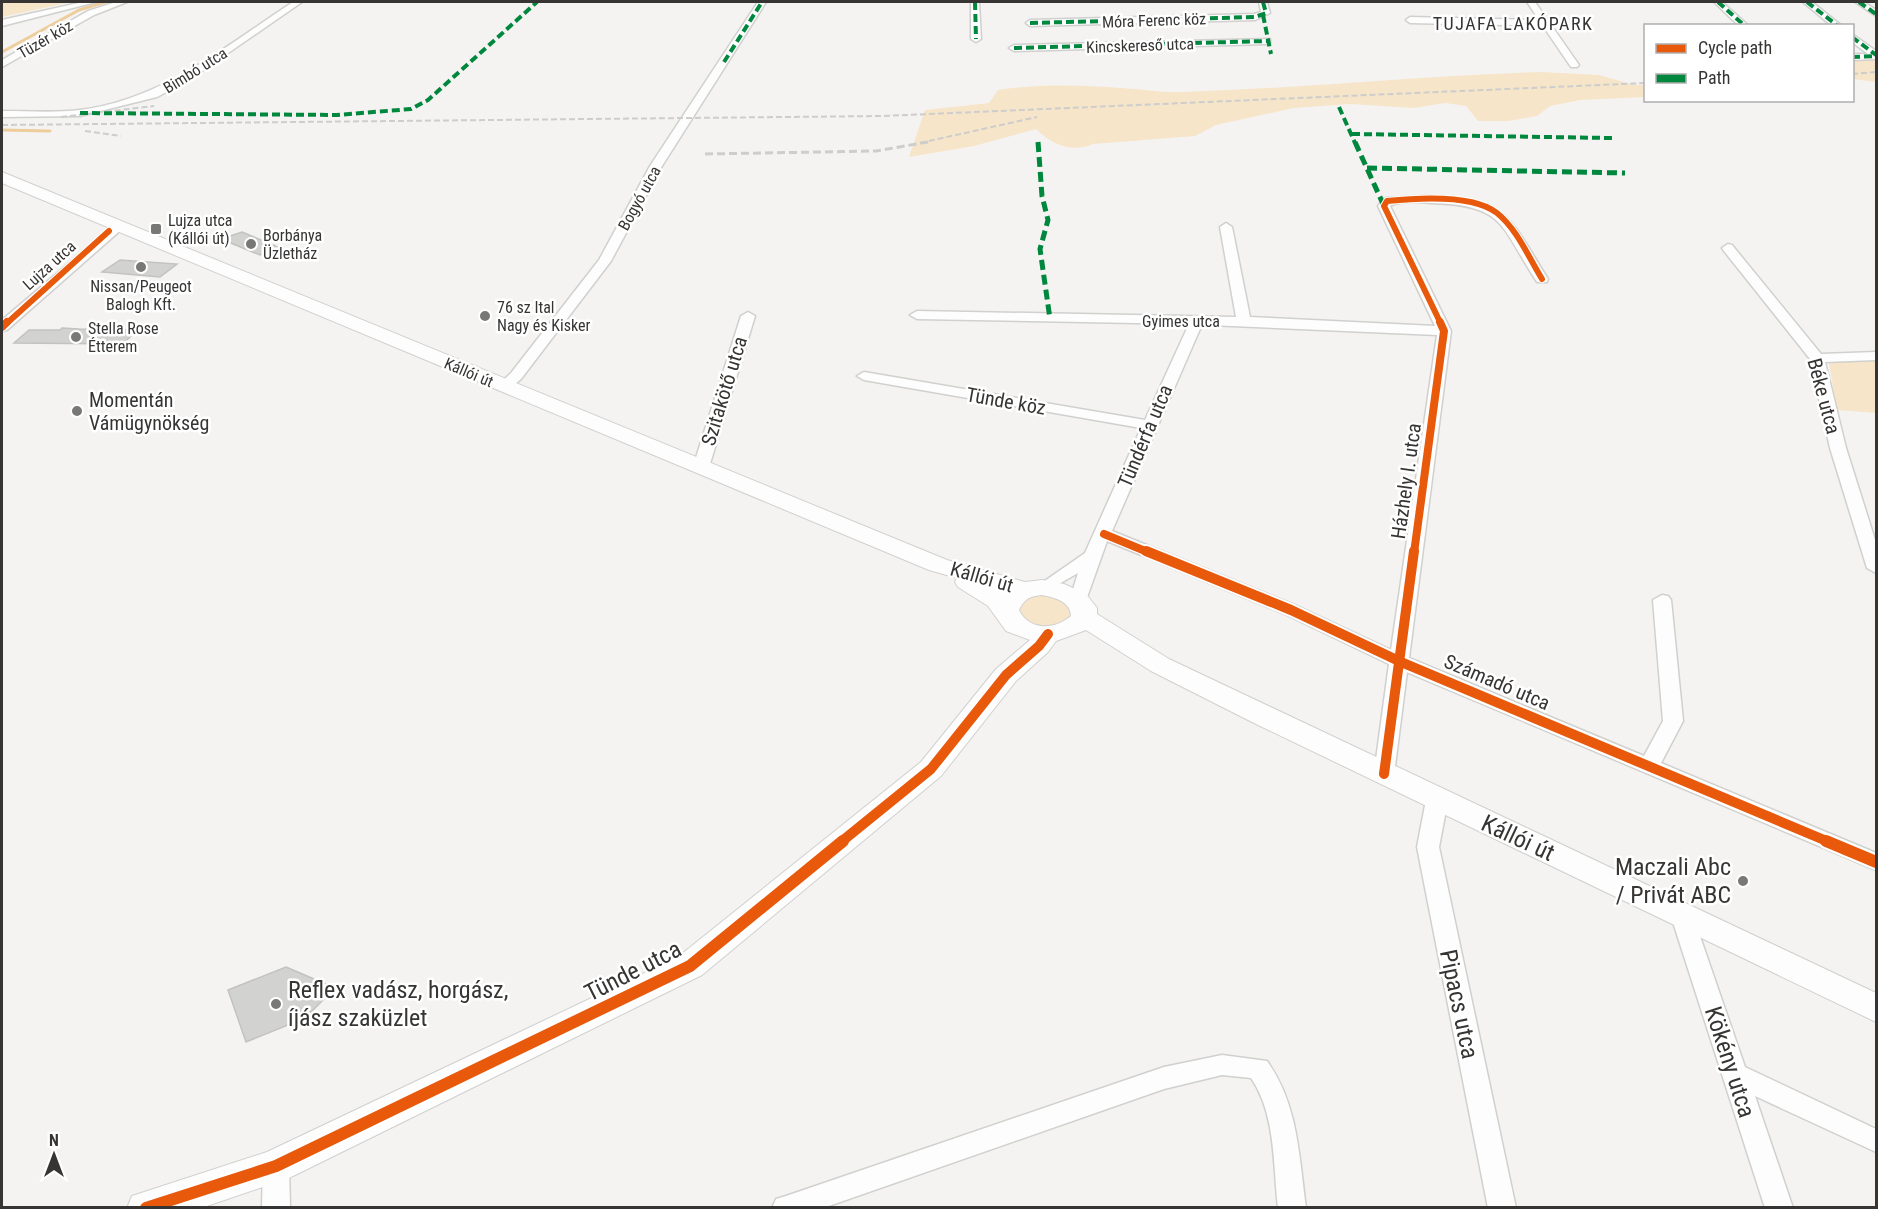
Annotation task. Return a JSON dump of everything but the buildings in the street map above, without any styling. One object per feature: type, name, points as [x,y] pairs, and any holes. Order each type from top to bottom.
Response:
[{"type":"main road","name":"Kállói út","points":[[2,177],[938,565],[982,590],[1011,618],[1030,632],[1068,620],[1437,800],[1876,1008]]},
{"type":"main road","name":"Kállói út","points":[[938,565],[1035,589],[1070,593],[1068,620]]},
{"type":"main road","name":"Kállói út","points":[[1011,618],[1008,602],[1035,589]]},
{"type":"main road","name":"Tünde utca","points":[[1006,675],[1011,618]]},
{"type":"main road","name":"Tünde utca","points":[[146,1208],[276,1166],[690,966],[932,768],[1006,675],[1068,620]]},
{"type":"street","points":[[2,23],[92,2]]},
{"type":"street","name":"Tüzér köz","points":[[2,64],[91,13],[123,2]]},
{"type":"street","name":"Bimbó utca","points":[[2,114],[80,113],[153,95],[170,88],[298,2]]},
{"type":"street","name":"Bogyó utca","points":[[504,386],[516,376],[605,261],[656,166],[762,2]]},
{"type":"street","points":[[975,2],[976,39]]},
{"type":"street","points":[[1263,2],[1266,13],[1263,15],[1271,54]]},
{"type":"street","points":[[1531,2],[1574,65]]},
{"type":"street","points":[[1718,2],[1743,24]]},
{"type":"street","points":[[1807,2],[1835,24]]},
{"type":"street","points":[[1859,2],[1876,14]]},
{"type":"street","points":[[1404,9],[1416,33]]},
{"type":"street","name":"Móra Ferenc köz","points":[[1029,23],[1263,15]]},
{"type":"street","points":[[1410,20],[1545,23]]},
{"type":"street","points":[[1854,39],[1876,56]]},
{"type":"street","name":"Kincskereső utca","points":[[1014,48],[1268,41]]},
{"type":"street","points":[[1854,57],[1876,56]]},
{"type":"street","points":[[1444,331],[1384,206],[1387,201],[1401,199],[1466,202],[1486,207],[1498,214],[1542,279]]},
{"type":"street","name":"Lujza utca","points":[[2,327],[118,226]]},
{"type":"street","points":[[1226,227],[1244,321]]},
{"type":"street","name":"Béke utca","points":[[1728,248],[1817,358],[1838,448],[1876,568]]},
{"type":"street","name":"Gyimes utca","points":[[917,315],[1244,321],[1444,331]]},
{"type":"street","name":"Szitakötő utca","points":[[700,467],[748,316]]},
{"type":"street","name":"Tündérfa utca","points":[[1068,620],[1092,556],[1104,534],[1149,425],[1194,327],[1204,322]]},
{"type":"street","name":"Házhely I. utca","points":[[1384,774],[1401,662],[1444,331]]},
{"type":"street","points":[[1817,358],[1876,356]]},
{"type":"street","name":"Tünde köz","points":[[864,376],[1149,425]]},
{"type":"street","name":"Számadó utca","points":[[1104,534],[1291,610],[1401,662],[1876,862]]},
{"type":"street","name":"Tündérfa utca","points":[[1035,589],[1092,556]]},
{"type":"street","points":[[1649,766],[1673,721],[1662,600]]},
{"type":"street","name":"Pipacs utca","points":[[1437,800],[1428,847],[1503,1208]]},
{"type":"street","name":"Kökény utca","points":[[1682,916],[1779,1208]]},
{"type":"street","points":[[786,1208],[1164,1078],[1222,1065],[1258,1068],[1268,1078],[1276,1101],[1292,1208]]},
{"type":"street","points":[[1734,1074],[1876,1141]]},
{"type":"street","points":[[276,1166],[276,1208]]},
{"type":"shaded area","points":[[2,2],[71,2],[2,17]]},
{"type":"shaded area","points":[[1854,57],[1876,57],[1876,82],[1854,79]]},
{"type":"shaded area","points":[[1540,72],[1599,75],[1634,85],[1644,85],[1644,97],[1580,100],[1550,106],[1537,116],[1508,121],[1478,121],[1466,106],[1445,103],[1414,108],[1350,104],[1294,108],[1216,125],[1195,136],[1093,144],[1077,148],[1056,143],[1036,129],[974,146],[909,157],[925,110],[989,103],[998,90],[1075,86],[1184,92]]},
{"type":"shaded area","points":[[1876,360],[1876,413],[1837,410],[1829,363]]},
{"type":"shaded area","points":[[1040,593],[1070,601],[1072,620],[1043,628],[1021,620],[1017,605],[1020,601]]},
{"type":"waterway","points":[[2,52],[79,10],[105,2]]},
{"type":"waterway","points":[[2,130],[50,131]]},
{"type":"railway","points":[[1854,74],[1876,72]]},
{"type":"railway","points":[[2,125],[883,116],[1644,83]]},
{"type":"railway","points":[[61,117],[154,106]]},
{"type":"railway","points":[[920,143],[1037,117]]},
{"type":"railway","points":[[85,131],[121,136]]},
{"type":"railway","points":[[705,154],[876,151],[928,142]]},
{"type":"marked path","points":[[80,113],[337,115],[411,109],[428,100],[537,2]]},
{"type":"marked path","points":[[724,62],[762,2]]},
{"type":"marked path","points":[[975,2],[976,39]]},
{"type":"marked path","points":[[1030,23],[1255,17],[1266,13],[1263,2]]},
{"type":"marked path","points":[[1718,2],[1743,24]]},
{"type":"marked path","points":[[1807,2],[1835,24]]},
{"type":"marked path","points":[[1859,2],[1876,14]]},
{"type":"marked path","points":[[1263,15],[1271,54]]},
{"type":"marked path","points":[[1854,38],[1876,55]]},
{"type":"marked path","points":[[1014,48],[1267,41]]},
{"type":"marked path","points":[[1854,57],[1876,56]]},
{"type":"marked path","points":[[1339,107],[1384,206]]},
{"type":"marked path","points":[[1352,134],[1612,138]]},
{"type":"marked path","points":[[1038,142],[1042,196],[1048,220],[1040,249],[1050,319]]},
{"type":"marked path","points":[[1367,168],[1625,173]]},
{"type":"cycle path","points":[[1384,774],[1444,331],[1384,206],[1387,201],[1428,199],[1460,201],[1488,208],[1503,219],[1542,279]]},
{"type":"cycle path","points":[[2,327],[109,231]]},
{"type":"cycle path","points":[[1104,534],[1291,610],[1401,662],[1876,862]]},
{"type":"cycle path","points":[[146,1208],[276,1166],[690,966],[931,769],[1006,675],[1039,646],[1048,634]]},
{"type":"place","name":"Lujza utca (Kállói út)","points":[[156,229]]},
{"type":"place","name":"Borbánya Üzletház","points":[[251,244]]},
{"type":"place","name":"Nissan/Peugeot Balogh Kft.","points":[[141,267]]},
{"type":"place","name":"76 sz Ital Nagy és Kisker","points":[[485,316]]},
{"type":"place","name":"Stella Rose Étterem","points":[[76,337]]},
{"type":"place","name":"Momentán Vámügynökség","points":[[77,411]]},
{"type":"place","name":"Maczali Abc / Privát ABC","points":[[1743,881]]},
{"type":"place","name":"Reflex vadász, horgász, íjász szaküzlet","points":[[276,1004]]},
{"type":"district","name":"TUJAFA LAKÓPARK","points":[[1513,24]]}]
